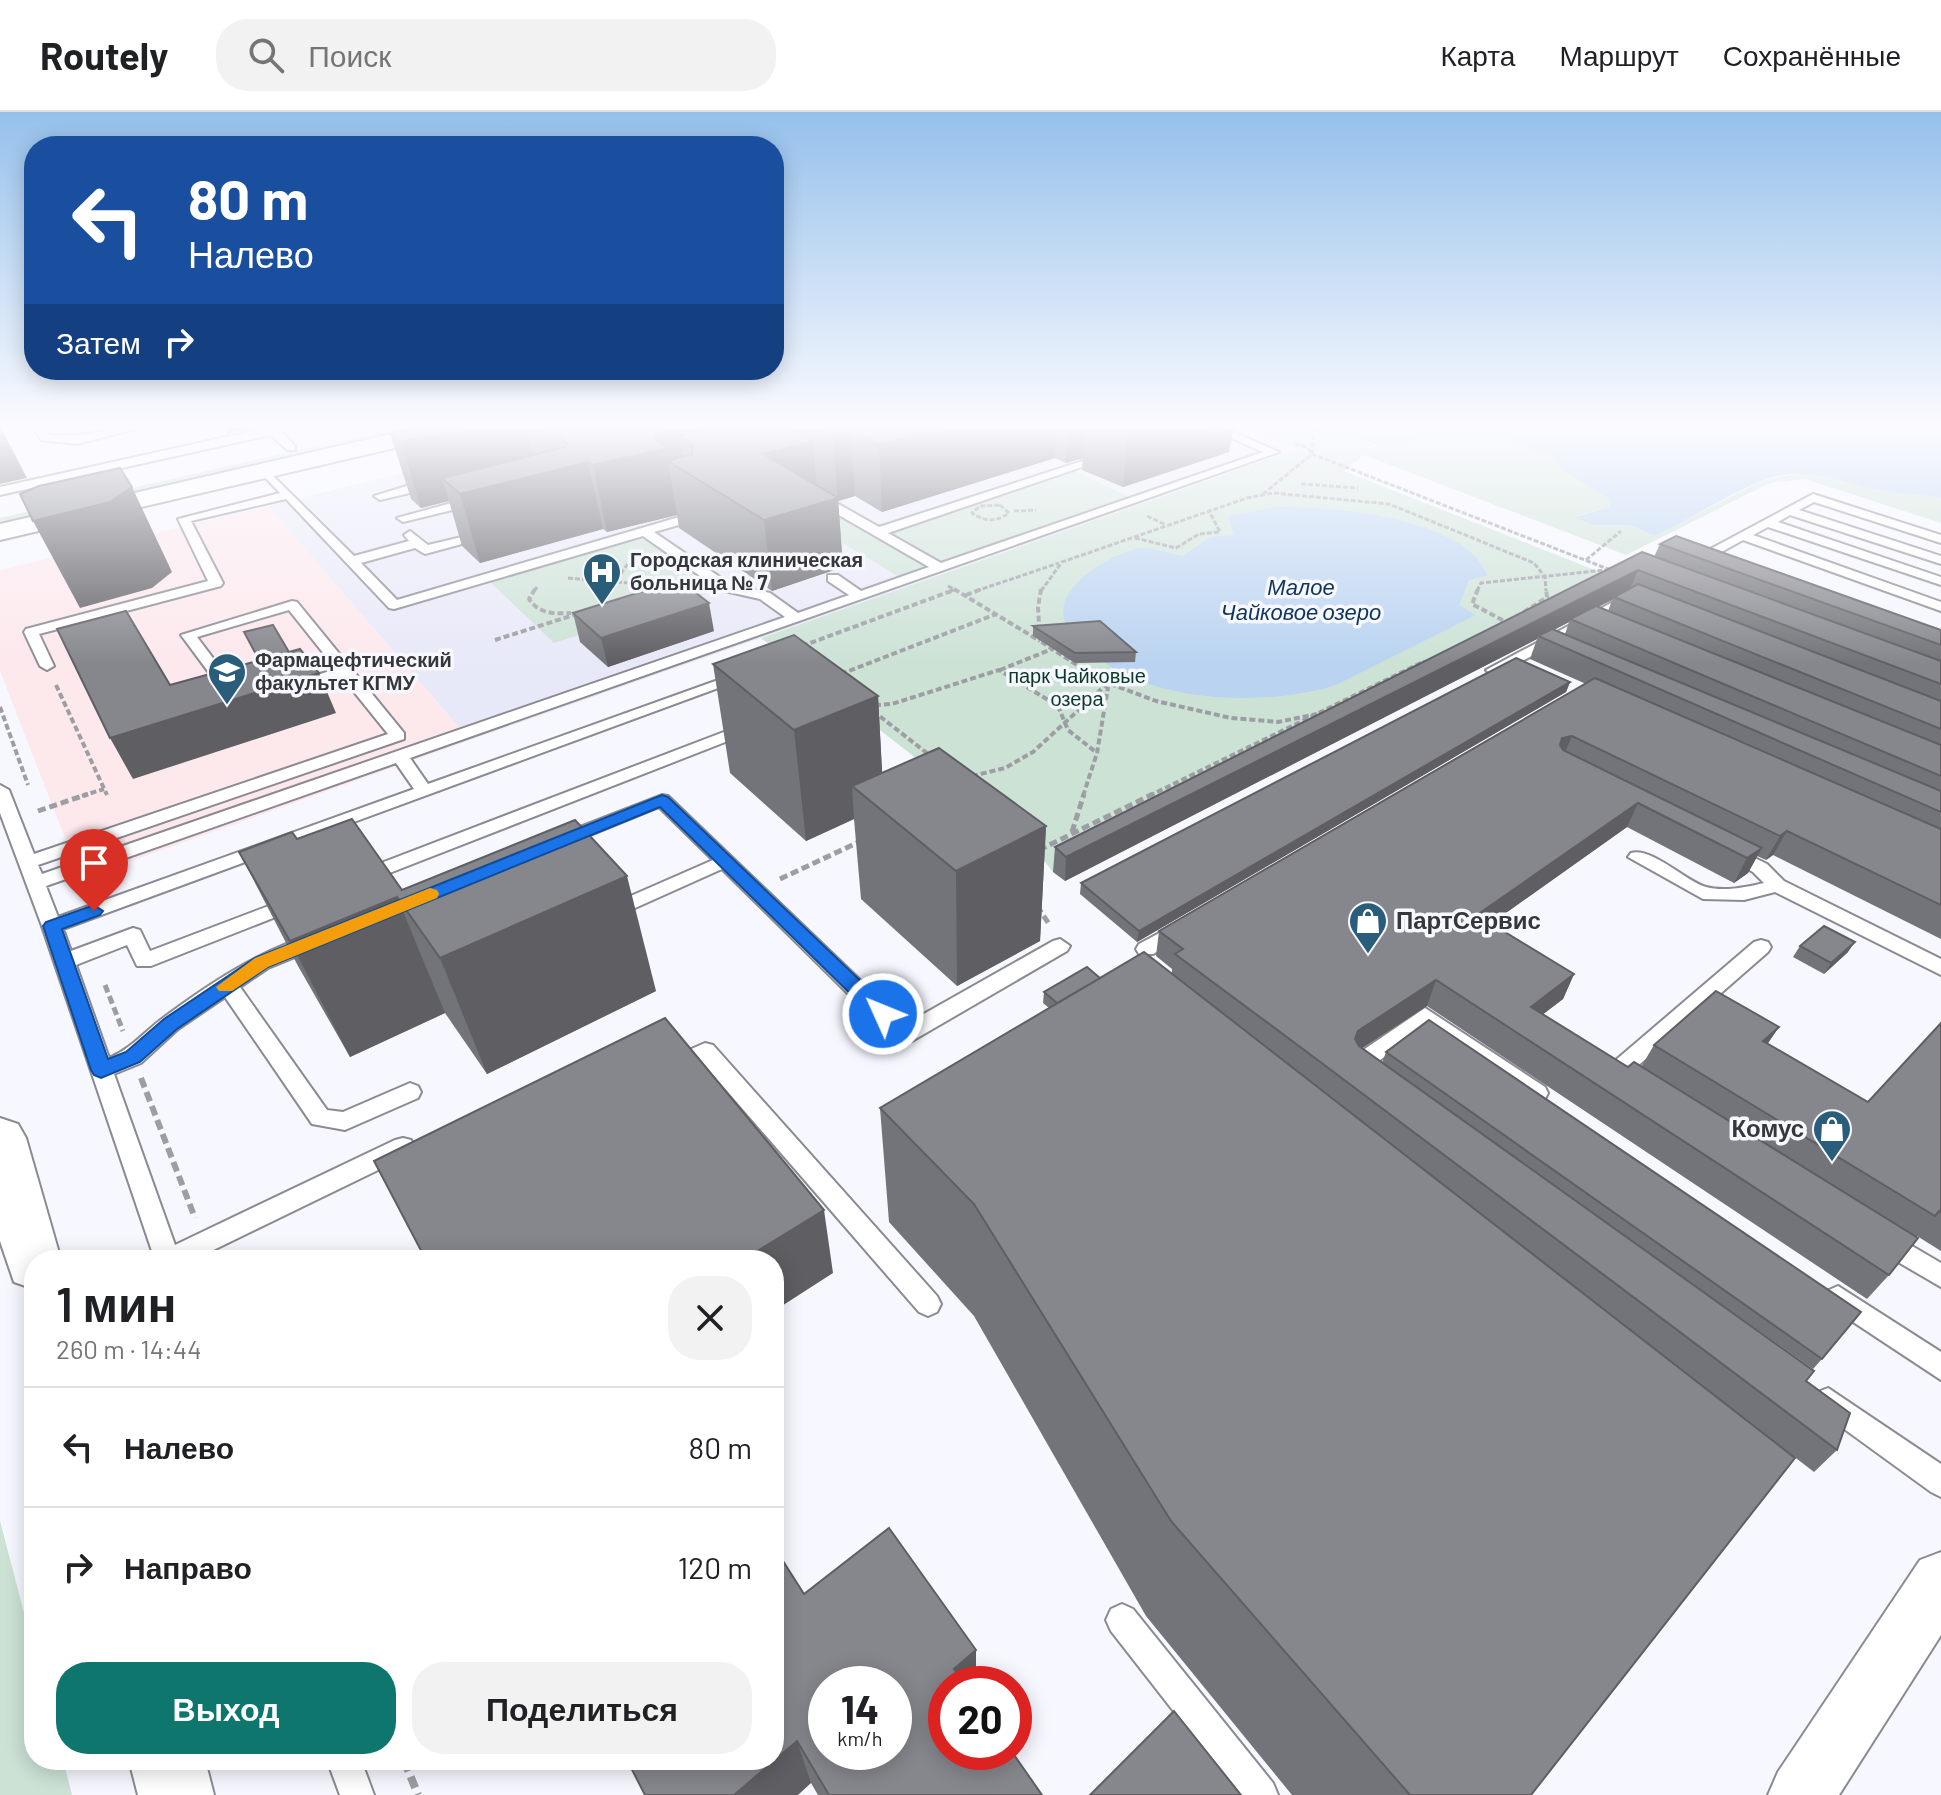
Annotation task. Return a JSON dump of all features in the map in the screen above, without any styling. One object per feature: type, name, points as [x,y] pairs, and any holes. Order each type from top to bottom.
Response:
[{"type":"main road","points":[[0,513],[23,507]]},
{"type":"main road","points":[[0,532],[111,507]]},
{"type":"main road","points":[[0,1138],[30,1250]]},
{"type":"main road","points":[[170,1770],[176,1795]]},
{"type":"street","points":[[1801,1795],[1941,1581]]},
{"type":"lane","points":[[47,666],[31,632],[216,583],[184,519],[239,507]]},
{"type":"lane","points":[[300,507],[394,605],[696,516],[682,507]]},
{"type":"lane","points":[[391,507],[416,531],[409,533],[425,550],[499,530]]},
{"type":"lane","points":[[403,518],[448,507]]},
{"type":"lane","points":[[833,507],[940,568]]},
{"type":"lane","points":[[877,532],[954,507]]},
{"type":"lane","points":[[35,883],[1116,507]]},
{"type":"lane","points":[[1736,564],[1707,554],[1797,507]]},
{"type":"lane","points":[[1840,507],[1941,539]]},
{"type":"lane","points":[[1789,511],[1941,560]]},
{"type":"lane","points":[[1767,522],[1941,581]]},
{"type":"lane","points":[[639,533],[725,587],[765,596],[796,618]]},
{"type":"lane","points":[[1742,535],[1941,607]]},
{"type":"lane","points":[[352,561],[418,543]]},
{"type":"lane","points":[[833,578],[860,596]]},
{"type":"lane","points":[[1486,675],[1521,663],[1595,623],[1628,598],[1642,604]]},
{"type":"lane","points":[[28,862],[398,736],[292,605],[188,635],[239,703],[254,699]]},
{"type":"lane","points":[[52,926],[763,668]]},
{"type":"lane","points":[[285,690],[346,671]]},
{"type":"lane","points":[[347,882],[767,720]]},
{"type":"lane","points":[[400,756],[424,791]]},
{"type":"lane","points":[[0,790],[52,926],[164,1250]]},
{"type":"lane","points":[[535,852],[662,800],[904,1035],[1060,946]]},
{"type":"lane","points":[[1718,846],[1760,868],[1777,885],[1941,968]]},
{"type":"lane","points":[[1637,857],[1703,893],[1744,894],[1777,885]]},
{"type":"lane","points":[[587,923],[725,861]]},
{"type":"lane","points":[[63,962],[133,935],[144,961],[318,893]]},
{"type":"lane","points":[[1146,949],[1201,917]]},
{"type":"lane","points":[[101,1070],[133,1057],[170,1024],[261,963],[334,933]]},
{"type":"lane","points":[[1645,1088],[1618,1071],[1761,947]]},
{"type":"lane","points":[[228,985],[320,1118],[345,1121],[410,1092]]},
{"type":"lane","points":[[1387,1082],[1361,1063],[1425,1016],[1554,1104]]},
{"type":"lane","points":[[649,1078],[705,1051],[928,1304]]},
{"type":"lane","points":[[189,1250],[430,1134]]},
{"type":"lane","points":[[1859,1224],[1941,1276]]},
{"type":"lane","points":[[1812,1280],[1941,1367]]},
{"type":"lane","points":[[1814,1391],[1941,1482]]},
{"type":"lane","points":[[1122,1620],[1261,1795]]},
{"type":"lane","points":[[348,1770],[357,1795]]},
{"type":"path","points":[[965,595],[1223,507]]},
{"type":"path","points":[[1396,507],[1534,563],[1545,577],[1547,597],[1493,628]]},
{"type":"path","points":[[1447,507],[1608,569]]},
{"type":"path","points":[[1134,537],[1176,548],[1199,534],[1220,532],[1209,511]]},
{"type":"path","points":[[1585,560],[1621,531]]},
{"type":"path","points":[[593,616],[642,541],[639,533]]},
{"type":"path","points":[[1040,641],[1036,601],[1048,576],[1062,562]]},
{"type":"path","points":[[1506,622],[1472,604],[1481,583],[1608,569],[1620,565]]},
{"type":"path","points":[[503,573],[666,586],[653,590]]},
{"type":"path","points":[[910,578],[930,577],[965,595],[1108,683],[1156,701],[1231,718],[1278,722],[1317,714]]},
{"type":"path","points":[[495,640],[580,613],[555,613],[536,608],[529,599],[531,593],[544,583]]},
{"type":"path","points":[[763,630],[791,650],[955,590]]},
{"type":"path","points":[[590,610],[612,603]]},
{"type":"path","points":[[829,679],[996,614]]},
{"type":"path","points":[[935,759],[866,705],[892,704],[999,670],[1052,649]]},
{"type":"path","points":[[1036,851],[1438,655]]},
{"type":"path","points":[[38,811],[105,792],[47,666]]},
{"type":"path","points":[[999,670],[1058,706],[1068,730],[1097,753]]},
{"type":"path","points":[[959,777],[1007,770],[1032,756],[1085,705],[1100,697],[1108,683]]},
{"type":"path","points":[[1072,833],[1097,753],[1108,683]]},
{"type":"path","points":[[755,891],[865,839]]},
{"type":"path","points":[[1029,899],[1041,909],[1060,946]]},
{"type":"path","points":[[408,1770],[418,1795]]},
{"type":"shaded area","name":"Городская клиническая больница № 7","points":[[268,507],[1134,507],[470,740]]},
{"type":"shaded area","name":"Фармацефтический факультет КГМУ","points":[[268,507],[470,740],[81,879],[0,671],[0,570]]},
{"type":"green space","points":[[50,507],[77,507],[0,524],[0,518]]},
{"type":"green space","points":[[783,507],[847,507],[878,525],[936,507],[1106,507],[899,577]]},
{"type":"green space","name":"парк Чайковые озера","points":[[1134,507],[1434,507],[1615,578],[1614,584],[1053,872],[1036,851],[761,638]]},
{"type":"green space","name":"парк Чайковые озера","points":[[1499,507],[1609,507],[1576,516],[1630,525],[1655,536],[1712,507],[1723,507],[1626,555]]},
{"type":"green space","name":"парк Чайковые озера","points":[[1890,507],[1941,507],[1941,523]]},
{"type":"green space","points":[[633,539],[648,540],[715,591],[554,643],[489,581]]},
{"type":"green space","points":[[0,1521],[24,1613],[24,1770],[66,1770],[72,1795],[0,1795]]},
{"type":"water","name":"Малое Чайковое озеро","points":[[1276,507],[1329,509],[1394,519],[1453,540],[1475,556],[1487,576],[1469,580],[1459,605],[1476,615],[1336,685],[1274,697],[1239,698],[1203,696],[1135,679],[1106,664],[1067,626],[1063,613],[1073,588],[1110,559],[1140,548],[1183,556],[1210,537],[1234,535],[1228,516]]},
{"type":"water","points":[[1609,507],[1711,507],[1655,536],[1630,525],[1592,525],[1575,517]]},
{"type":"building","points":[[26,507],[92,507],[33,521]]},
{"type":"building","points":[[742,507],[809,507],[764,520]]},
{"type":"building","points":[[1676,536],[1941,630],[1941,645],[1660,544]]},
{"type":"building","points":[[1642,552],[1941,661],[1941,684],[1638,570],[1066,857],[1055,847]]},
{"type":"building","points":[[679,580],[709,603],[601,638],[573,613]]},
{"type":"building","points":[[1638,584],[1941,701],[1941,729],[1614,597]]},
{"type":"building","points":[[1596,606],[1941,745],[1941,776],[1570,619]]},
{"type":"building","points":[[126,611],[170,685],[300,649],[319,673],[110,738],[57,629]]},
{"type":"building","points":[[1100,621],[1136,652],[1075,653],[1033,626]]},
{"type":"building","points":[[273,625],[289,652],[259,660],[244,632]]},
{"type":"building","points":[[1552,629],[1941,791],[1941,812],[1538,636]]},
{"type":"building","points":[[794,635],[878,696],[794,730],[713,664]]},
{"type":"building","points":[[1516,658],[1570,682],[1139,931],[1081,883]]},
{"type":"building","points":[[1595,678],[1941,829],[1941,905],[1787,831],[1780,836],[1572,736],[1562,738],[1560,745],[1563,750],[1762,848],[1747,858],[1638,803],[1477,915],[1574,974],[1531,1007],[1628,1067],[1634,1062],[1918,1238],[1889,1275],[1436,980],[1358,1031],[1355,1039],[1359,1046],[1814,1371],[1806,1381],[1850,1413],[1837,1450],[1175,954],[1183,949],[1159,931]]},
{"type":"building","points":[[939,748],[1046,826],[956,871],[852,786]]},
{"type":"building","points":[[352,819],[402,890],[575,820],[627,876],[440,958],[397,897],[290,941],[239,852],[292,832],[297,839]]},
{"type":"building","points":[[1824,926],[1855,942],[1831,963],[1800,946]]},
{"type":"building","points":[[1144,952],[1795,1458],[1531,1795],[1410,1795],[1171,1521],[974,1204],[880,1108]]},
{"type":"building","points":[[1087,967],[1100,978],[1057,1003],[1044,992]]},
{"type":"building","points":[[1716,991],[1779,1027],[1763,1041],[1868,1102],[1941,1023],[1941,1213],[1939,1211],[1935,1216],[1654,1045]]},
{"type":"building","points":[[665,1018],[824,1210],[759,1250],[421,1250],[374,1161]]},
{"type":"building","points":[[1429,1020],[1861,1312],[1822,1359],[1386,1052]]},
{"type":"building","points":[[889,1528],[976,1650],[957,1666],[928,1666],[928,1770],[1025,1770],[1042,1795],[829,1795],[814,1770],[912,1770],[912,1666],[808,1666],[808,1760],[797,1741],[784,1752],[784,1563],[804,1594]]},
{"type":"building","points":[[1174,1711],[1241,1795],[1090,1795]]},
{"type":"building","points":[[632,1770],[763,1770],[734,1795],[645,1795]]},
{"type":"slow traffic","points":[[225,987],[261,963],[430,894]]},
{"type":"place","name":"Городская клиническая больница № 7","points":[[602,606]]},
{"type":"place","name":"Фармацефтический факультет КГМУ","points":[[227,706]]},
{"type":"place","name":"ПартСервис","points":[[1368,955]]},
{"type":"place","name":"Комус","points":[[1832,1163]]},
{"type":"route","points":[[94,911],[52,926],[101,1070],[133,1057],[170,1024],[261,963],[662,800],[883,1014]]}]
